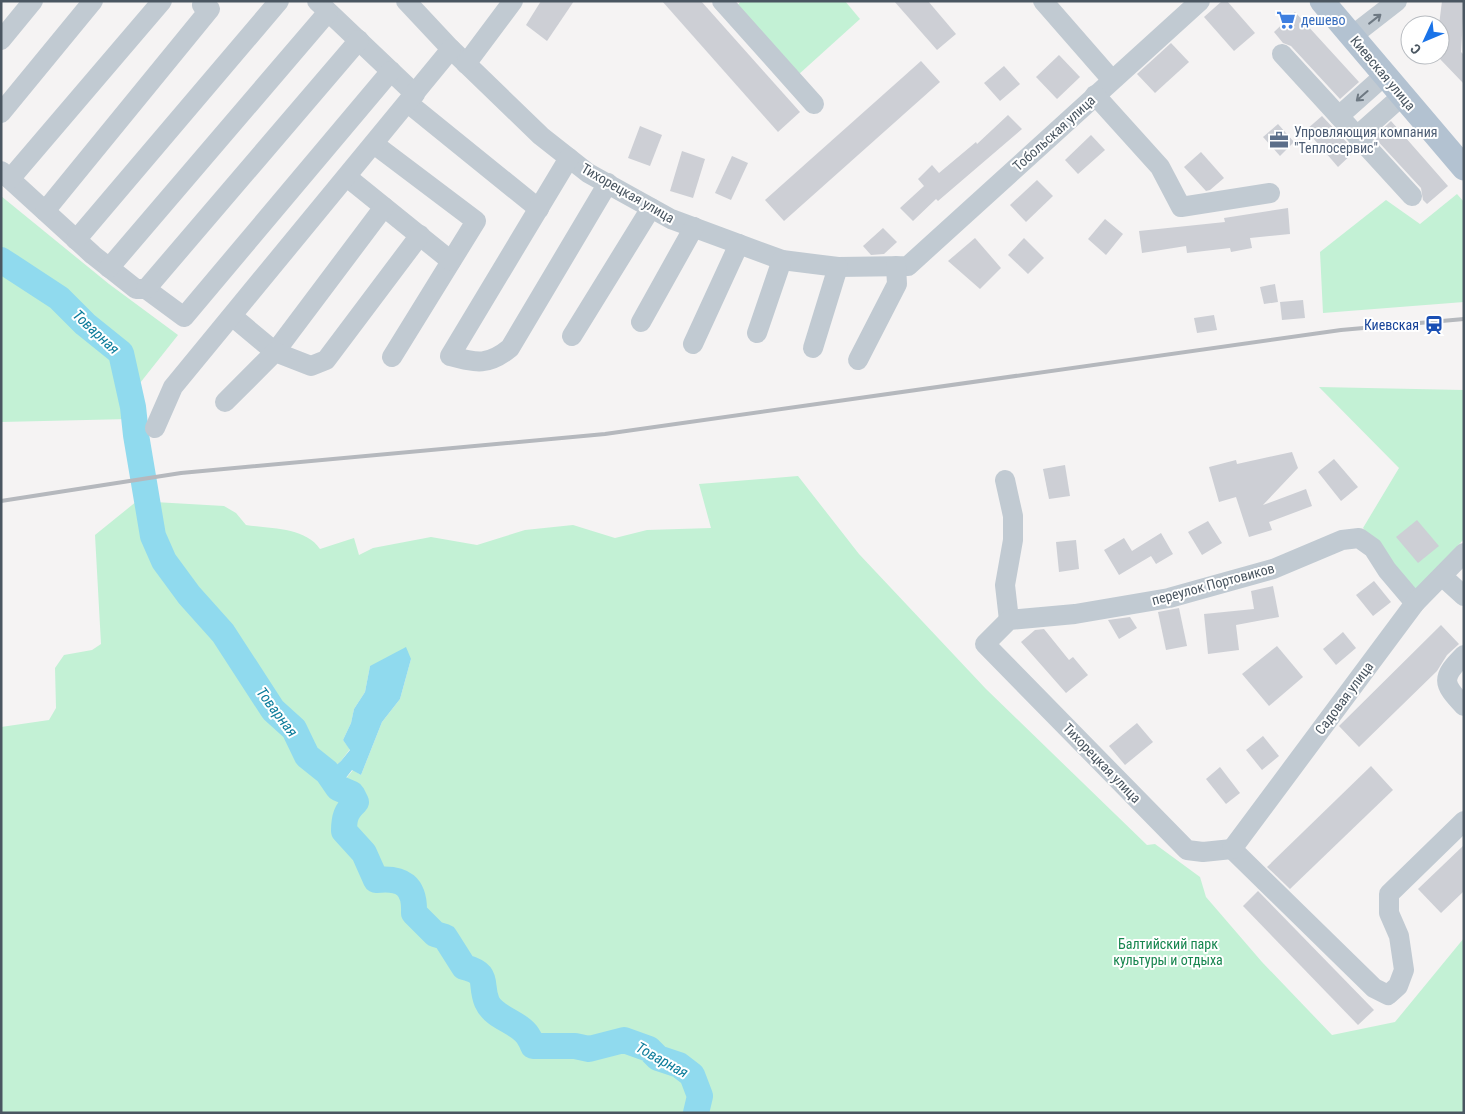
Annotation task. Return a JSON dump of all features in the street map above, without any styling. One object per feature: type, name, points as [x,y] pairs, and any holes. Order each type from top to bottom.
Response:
[{"type":"main road","name":"Киевская улица","points":[[1322,1],[1464,168]]},
{"type":"street","points":[[1,40],[33,1]]},
{"type":"street","points":[[1,113],[93,1]]},
{"type":"street","points":[[162,1],[6,175],[109,268],[136,289],[146,289],[184,317],[391,71]]},
{"type":"street","points":[[76,240],[279,1]]},
{"type":"street","name":"Тихорецкая улица","points":[[406,1],[451,49],[541,136],[588,173],[651,208],[694,228],[782,260],[838,267],[902,266]]},
{"type":"street","points":[[466,64],[513,1]]},
{"type":"street","points":[[722,1],[814,104]]},
{"type":"street","points":[[1043,1],[1112,80]]},
{"type":"street","name":"Тобольская улица","points":[[902,266],[1200,1]]},
{"type":"street","points":[[1352,36],[1397,1]]},
{"type":"street","points":[[45,211],[210,9],[202,2]]},
{"type":"street","points":[[109,268],[323,6],[391,71],[412,98],[539,209]]},
{"type":"street","points":[[146,289],[359,40]]},
{"type":"street","points":[[155,428],[173,387],[451,49]]},
{"type":"street","points":[[1282,54],[1412,196]]},
{"type":"street","points":[[1339,116],[1385,75]]},
{"type":"street","points":[[1095,95],[1160,167],[1181,207],[1270,194]]},
{"type":"street","points":[[1357,136],[1402,96]]},
{"type":"street","points":[[374,144],[476,221],[392,357]]},
{"type":"street","points":[[569,158],[450,356],[475,363],[496,359],[510,348],[608,184]]},
{"type":"street","points":[[346,177],[452,261]]},
{"type":"street","points":[[225,402],[275,352],[384,207]]},
{"type":"street","points":[[572,336],[651,208]]},
{"type":"street","points":[[642,322],[694,228]]},
{"type":"street","points":[[232,316],[275,352],[311,366],[326,360],[420,235]]},
{"type":"street","points":[[693,344],[739,244]]},
{"type":"street","points":[[757,333],[782,260]]},
{"type":"street","points":[[858,360],[897,284],[902,266]]},
{"type":"street","points":[[813,348],[838,267]]},
{"type":"street","points":[[1005,480],[1013,516],[1013,540],[1005,585],[1010,620]]},
{"type":"street","name":"переулок Портовиков","points":[[1010,620],[1075,614],[1169,598],[1273,569],[1342,540],[1358,538],[1373,548],[1387,570],[1415,603]]},
{"type":"street","name":"Садовая улица","points":[[1232,849],[1415,603],[1464,553]]},
{"type":"street","points":[[1442,576],[1464,596]]},
{"type":"street","name":"Тихорецкая улица","points":[[1010,620],[985,644],[1187,850],[1203,852],[1232,849]]},
{"type":"street","points":[[1464,655],[1449,669],[1445,681],[1448,690],[1464,706]]},
{"type":"street","points":[[1232,849],[1374,988],[1388,994],[1398,986],[1404,970],[1399,936],[1389,912],[1389,894],[1464,821]]},
{"type":"green space","points":[[741,1],[845,1],[860,19],[798,75],[737,6]]},
{"type":"green space","points":[[1457,194],[1464,202],[1464,302],[1323,313],[1320,252],[1386,200],[1420,224]]},
{"type":"green space","points":[[1,196],[109,284],[178,335],[140,383],[129,419],[1,422]]},
{"type":"green space","points":[[1319,387],[1464,390],[1464,539],[1416,590],[1363,528],[1399,468]]},
{"type":"green space","name":"Балтийский парк культуры и отдыха","points":[[798,476],[859,554],[986,689],[1147,845],[1155,844],[1200,877],[1206,897],[1262,962],[1332,1035],[1395,1022],[1464,938],[1464,1113],[1,1113],[1,727],[49,720],[56,708],[55,668],[64,655],[92,650],[101,644],[95,535],[137,501],[224,506],[236,513],[246,525],[296,533],[313,542],[320,549],[354,538],[359,555],[373,548],[431,537],[477,545],[525,530],[573,525],[615,538],[647,530],[711,528],[699,484]],"holes":[[[411,659],[400,699],[382,722],[361,775],[353,770],[338,788],[328,789],[318,781],[341,761],[350,749],[343,740],[351,723],[354,709],[365,692],[370,666]]]},
{"type":"water","points":[[406,647],[411,659],[400,699],[382,722],[361,775],[352,770],[338,788],[329,789],[318,781],[341,761],[350,750],[343,740],[351,723],[354,709],[365,692],[370,666]]},
{"type":"building","points":[[541,1],[574,1],[547,41],[526,25]]},
{"type":"building","points":[[662,1],[701,1],[800,112],[778,132]]},
{"type":"building","points":[[894,1],[928,1],[956,34],[937,50]]},
{"type":"building","points":[[1222,1],[1227,1],[1255,33],[1234,51],[1204,17]]},
{"type":"building","points":[[1442,1],[1464,1],[1461,52],[1464,55],[1464,84],[1446,65],[1450,65],[1450,15],[1440,15]]},
{"type":"building","points":[[1295,12],[1359,82],[1340,99],[1291,46],[1283,43],[1274,32]]},
{"type":"building","points":[[1171,43],[1189,62],[1155,93],[1137,74]]},
{"type":"building","points":[[1059,55],[1080,77],[1057,99],[1036,77]]},
{"type":"building","points":[[921,61],[940,82],[784,221],[765,200]]},
{"type":"building","points":[[1004,66],[1020,84],[1000,101],[984,83]]},
{"type":"building","points":[[1008,115],[1022,129],[938,201],[936,199],[913,221],[900,208],[924,186],[918,179],[932,165],[939,173],[976,142],[977,144]]},
{"type":"building","points":[[1322,116],[1355,151],[1338,167],[1306,130]]},
{"type":"building","points":[[1391,121],[1448,186],[1427,204],[1423,200],[1421,188],[1374,137]]},
{"type":"building","name":"Упровляющия компания \"Теплосервис\"","points":[[1278,124],[1294,142],[1280,156],[1263,137]]},
{"type":"building","points":[[640,126],[662,135],[650,166],[628,158]]},
{"type":"building","points":[[1091,135],[1105,150],[1078,174],[1065,160]]},
{"type":"building","points":[[682,151],[705,159],[693,198],[670,191]]},
{"type":"building","points":[[1201,152],[1224,178],[1210,190],[1206,191],[1184,167]]},
{"type":"building","points":[[732,156],[748,163],[731,200],[715,193]]},
{"type":"building","points":[[1037,180],[1053,196],[1026,222],[1010,205]]},
{"type":"building","points":[[1288,208],[1290,234],[1250,238],[1252,248],[1231,252],[1230,248],[1187,253],[1186,246],[1142,253],[1139,231],[1225,222],[1224,218]]},
{"type":"building","points":[[1105,219],[1123,234],[1106,255],[1088,239]]},
{"type":"building","points":[[883,228],[897,242],[884,254],[871,255],[863,246]]},
{"type":"building","points":[[975,238],[1001,268],[980,289],[948,261]]},
{"type":"building","points":[[1024,238],[1044,258],[1028,274],[1008,255]]},
{"type":"building","points":[[1275,284],[1278,302],[1264,304],[1260,287]]},
{"type":"building","points":[[1303,300],[1305,318],[1282,320],[1280,302]]},
{"type":"building","points":[[1214,315],[1217,330],[1197,333],[1194,318]]},
{"type":"building","points":[[1292,452],[1298,468],[1263,505],[1306,489],[1312,506],[1269,522],[1272,530],[1249,537],[1236,497],[1219,502],[1209,467],[1236,460],[1237,464]]},
{"type":"building","points":[[1334,459],[1358,487],[1341,501],[1318,472]]},
{"type":"building","points":[[1065,465],[1070,496],[1049,499],[1043,469]]},
{"type":"building","points":[[1417,520],[1439,546],[1418,563],[1396,537]]},
{"type":"building","points":[[1208,521],[1222,543],[1202,555],[1188,532]]},
{"type":"building","points":[[1161,533],[1173,554],[1156,564],[1151,556],[1119,575],[1104,550],[1124,538],[1132,551]]},
{"type":"building","points":[[1076,540],[1079,569],[1059,572],[1056,542]]},
{"type":"building","points":[[1374,581],[1391,602],[1373,616],[1356,595]]},
{"type":"building","points":[[1273,586],[1279,617],[1236,625],[1239,650],[1208,654],[1204,614],[1254,609],[1251,591]]},
{"type":"building","points":[[1179,608],[1187,646],[1166,650],[1158,612]]},
{"type":"building","points":[[1130,617],[1137,628],[1119,639],[1108,620]]},
{"type":"building","points":[[1441,625],[1459,644],[1447,655],[1437,671],[1359,747],[1339,726]]},
{"type":"building","points":[[1044,629],[1069,660],[1073,657],[1088,675],[1066,693],[1021,642],[1035,630]]},
{"type":"building","points":[[1343,632],[1356,648],[1336,665],[1323,649]]},
{"type":"building","points":[[1277,646],[1303,677],[1269,706],[1242,674]]},
{"type":"building","points":[[1137,723],[1153,742],[1125,765],[1109,746]]},
{"type":"building","points":[[1263,736],[1279,756],[1262,770],[1246,750]]},
{"type":"building","points":[[1371,766],[1393,790],[1290,889],[1267,867]]},
{"type":"building","points":[[1220,767],[1240,793],[1226,804],[1206,779]]},
{"type":"building","points":[[1464,845],[1464,891],[1441,913],[1418,889]]},
{"type":"building","points":[[1258,891],[1374,1010],[1358,1025],[1243,906]]},
{"type":"waterway","name":"Товарная","points":[[1,260],[59,298],[85,324],[121,353],[133,407],[153,536],[164,561],[189,595],[223,633],[273,710],[294,729],[307,756],[327,772],[338,788],[352,794],[356,802],[346,815],[344,831],[364,853],[376,880],[393,880],[406,885],[412,896],[414,913],[435,934],[445,937],[464,967],[481,976],[490,1007],[524,1031],[533,1046],[575,1046],[589,1049],[624,1040],[649,1049],[658,1058],[679,1065],[692,1075],[700,1096],[696,1113]]},
{"type":"railway","points":[[1,501],[181,473],[605,434],[1341,330],[1464,319]]},
{"type":"place","name":"дешево","points":[[1286,20]]},
{"type":"place","name":"Упровляющия компания \"Теплосервис\"","points":[[1279,140]]},
{"type":"place","name":"Киевская","points":[[1434,325]]}]
